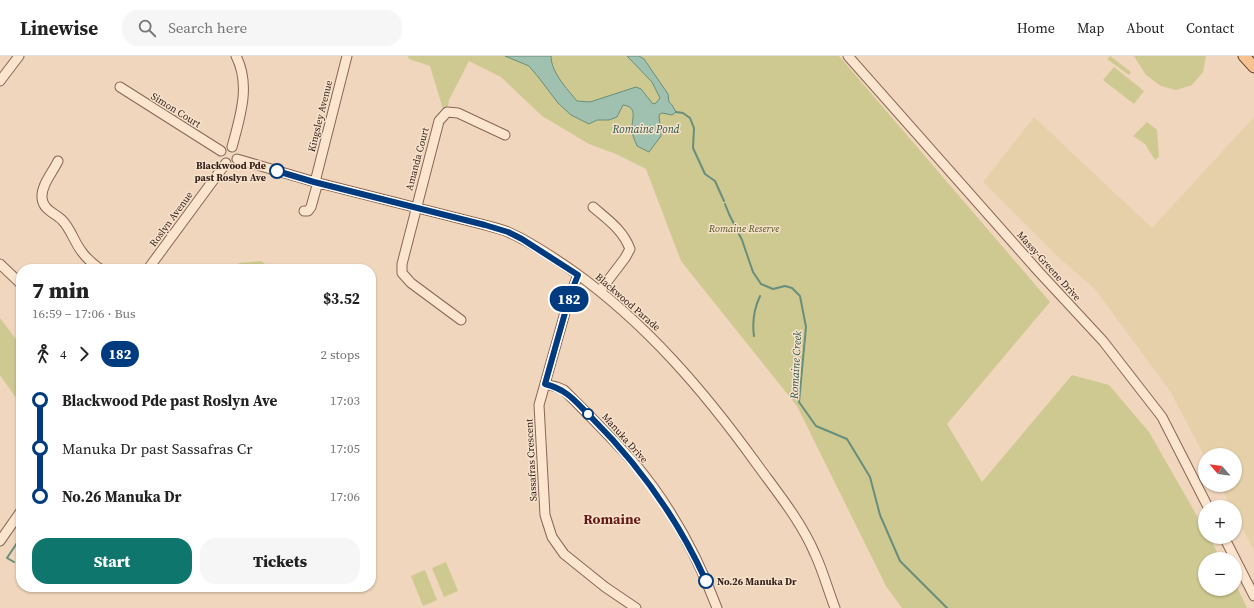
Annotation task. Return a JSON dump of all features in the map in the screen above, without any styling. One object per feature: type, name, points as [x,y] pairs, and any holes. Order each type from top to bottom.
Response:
[{"type":"main road","points":[[1244,56],[1254,67]]},
{"type":"street","points":[[0,81],[19,56]]},
{"type":"street","points":[[232,147],[245,84],[241,65],[236,56]]},
{"type":"street","name":"Kingsley Avenue","points":[[304,211],[308,211],[311,207],[346,56]]},
{"type":"street","name":"Massy-Greene Drive","points":[[848,56],[1039,272],[1103,341],[1162,417],[1204,500]]},
{"type":"street","name":"Simon Court","points":[[120,86],[221,151]]},
{"type":"street","name":"Amanda Court","points":[[416,207],[439,121],[447,112],[458,113],[505,135]]},
{"type":"street","points":[[232,147],[237,153],[236,159],[233,162],[226,163],[221,157],[221,151],[225,148],[232,147]]},
{"type":"street","name":"Blackwood Parade","points":[[236,159],[316,182],[508,232],[536,247],[600,291],[631,318],[667,353],[704,394],[733,431],[804,531],[816,554],[834,608]]},
{"type":"street","points":[[58,161],[44,188],[42,198],[44,205],[69,228],[82,252],[93,264]]},
{"type":"street","name":"Roslyn Avenue","points":[[152,264],[226,163]]},
{"type":"street","points":[[416,207],[402,264],[402,274],[411,283],[461,320]]},
{"type":"street","points":[[593,208],[617,228],[626,239],[630,249],[600,291]]},
{"type":"street","points":[[0,264],[16,279]]},
{"type":"street","name":"Sassafras Crescent","points":[[578,275],[570,295],[539,405],[545,515],[552,537],[564,554],[605,587],[636,608]]},
{"type":"street","name":"Manuka Drive","points":[[545,384],[564,390],[602,428],[636,466],[661,500],[683,534],[705,578],[717,608]]},
{"type":"street","points":[[0,541],[16,519]]},
{"type":"street","points":[[1228,544],[1254,596]]},
{"type":"shaded area","points":[[1034,117],[1152,228],[1254,117],[1254,550],[1242,527],[1242,500],[1228,500],[1224,492],[1242,492],[1242,448],[1200,448],[1170,391],[1095,289],[1058,257],[983,182]]},
{"type":"green space","name":"Romaine Reserve","points":[[408,56],[839,56],[1050,302],[947,424],[982,482],[1072,375],[1109,385],[1149,432],[1198,518],[1198,544],[1213,544],[1217,552],[1198,552],[1198,596],[1241,596],[1247,608],[902,608],[886,586],[797,406],[681,261],[646,169],[616,154],[589,144],[542,116],[501,77],[469,61],[449,100],[448,106],[443,109],[430,66],[409,59]]},
{"type":"green space","points":[[1110,56],[1131,72],[1129,75],[1107,59]]},
{"type":"green space","points":[[1134,56],[1206,56],[1203,72],[1192,85],[1176,90],[1161,86],[1146,75]]},
{"type":"green space","points":[[1114,67],[1144,91],[1134,104],[1103,80]]},
{"type":"green space","points":[[1147,122],[1157,130],[1159,157],[1155,160],[1145,144],[1133,136]]},
{"type":"green space","points":[[261,261],[265,264],[238,264]]},
{"type":"green space","points":[[0,318],[16,339],[16,398],[0,375]]},
{"type":"green space","points":[[446,562],[458,591],[444,597],[432,568]]},
{"type":"green space","points":[[425,570],[437,600],[423,606],[411,576]]},
{"type":"water","name":"Romaine Pond","points":[[505,56],[551,56],[557,74],[564,86],[577,101],[590,102],[636,87],[641,89],[653,104],[660,98],[652,82],[627,56],[639,56],[644,59],[668,94],[669,102],[676,112],[672,115],[662,113],[659,115],[661,136],[649,152],[637,146],[632,132],[633,111],[628,106],[623,105],[617,117],[609,120],[597,120],[589,124],[571,115],[558,103],[529,66]]},
{"type":"waterway","name":"Romaine Creek","points":[[676,112],[683,113],[690,118],[694,128],[693,148],[705,174],[715,181],[724,201]]},
{"type":"waterway","name":"Romaine Creek","points":[[725,204],[742,240],[753,272],[761,284],[773,289],[785,286],[792,288],[800,296],[806,327],[799,402],[816,426],[847,439],[870,477],[880,515],[900,561],[947,608]]},
{"type":"waterway","points":[[754,336],[754,316],[760,296]]},
{"type":"waterway","points":[[14,562],[7,558],[16,544]]},
{"type":"bus line","name":"182","points":[[277,171],[508,232],[536,247],[578,275],[570,295],[545,384],[564,390],[602,428],[636,466],[661,500],[683,534],[706,581]]},
{"type":"place","name":"Blackwood Pde past Roslyn Ave","points":[[277,171]]},
{"type":"place","name":"No.26 Manuka Dr","points":[[706,581]]},
{"type":"district","name":"Romaine","points":[[612,519]]}]
